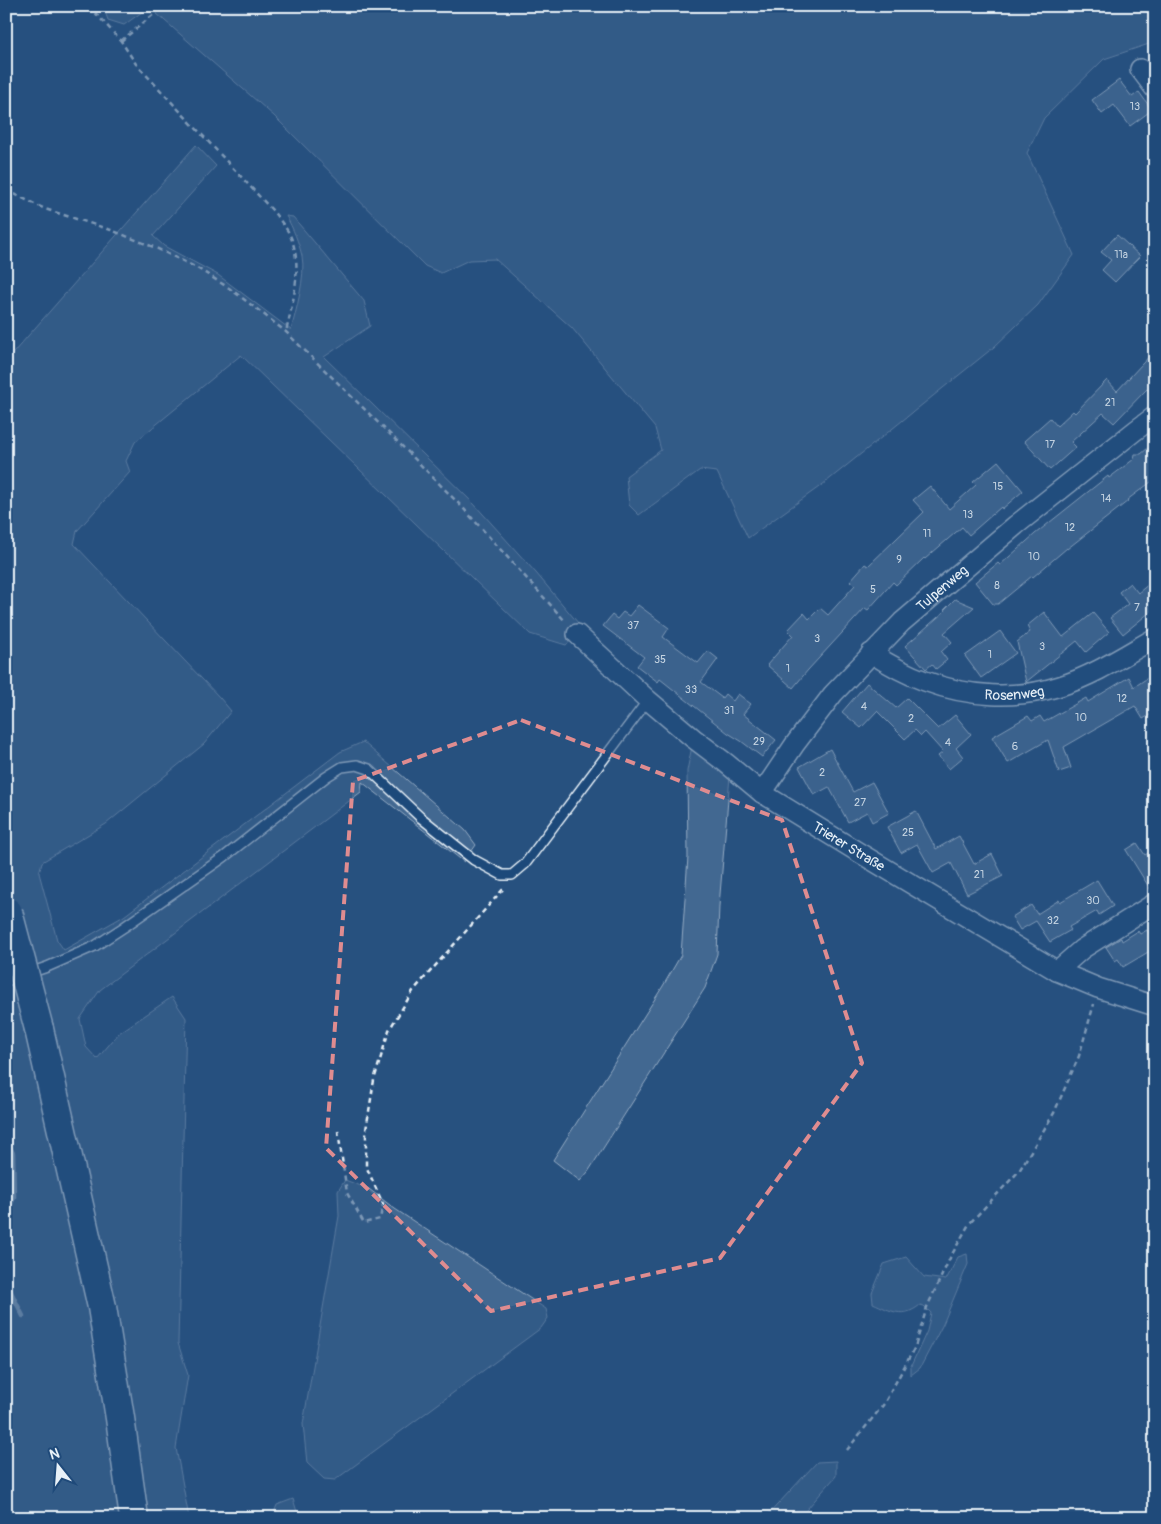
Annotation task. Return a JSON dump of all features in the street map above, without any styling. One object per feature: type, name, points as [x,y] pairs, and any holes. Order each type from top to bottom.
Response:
[{"type":"highway","points":[[7,909],[39,1029],[102,1307],[122,1428],[134,1518]]},
{"type":"street","points":[[1140,69],[1155,88]]},
{"type":"street","name":"Tulpenweg","points":[[762,793],[795,744],[833,694],[902,622],[1016,525],[1155,416]]},
{"type":"street","name":"Trierer Straße","points":[[577,634],[692,738],[762,793],[1057,971],[1098,988],[1155,1006]]},
{"type":"street","name":"Rosenweg","points":[[871,653],[892,666],[925,681],[962,691],[997,696],[1030,693],[1060,686],[1087,675],[1155,638]]},
{"type":"street","points":[[1057,971],[1082,949],[1155,903]]},
{"type":"lane","points":[[6,981],[46,967],[95,946],[224,856],[326,777],[342,767],[357,765],[369,769],[420,817],[474,860],[502,875],[512,875],[525,864],[648,700]]},
{"type":"path","points":[[89,6],[120,41],[136,64],[273,211],[288,232],[293,243],[297,269],[294,297],[286,332]]},
{"type":"path","points":[[120,41],[164,6]]},
{"type":"path","points":[[6,190],[45,209],[111,230],[156,248],[197,268],[229,288],[286,332],[463,508],[577,634]]},
{"type":"path","points":[[338,1131],[347,1193],[364,1223],[380,1219],[383,1204],[366,1166],[366,1130],[374,1080],[388,1030],[412,991],[501,892],[512,878],[512,875]]},
{"type":"path","points":[[847,1450],[884,1404],[915,1347],[927,1307],[950,1258],[970,1224],[1019,1172],[1054,1113],[1079,1056],[1098,988]]},
{"type":"highlighted area","points":[[521,720],[782,820],[862,1063],[720,1258],[491,1311],[326,1148],[353,781]]},
{"type":"shaded area","points":[[103,6],[1155,6],[1155,42],[1104,59],[1044,118],[1027,153],[1074,255],[1038,305],[994,347],[826,482],[748,538],[717,472],[700,470],[639,515],[629,505],[626,476],[661,450],[655,428],[572,328],[495,259],[469,260],[441,273],[425,266],[274,116],[149,7],[124,25],[108,20]]},
{"type":"shaded area","points":[[196,145],[216,166],[153,236],[164,246],[218,275],[291,330],[303,273],[302,256],[286,216],[293,217],[364,301],[370,326],[324,357],[474,504],[584,630],[566,645],[530,634],[241,355],[135,442],[126,461],[130,472],[77,531],[74,544],[231,711],[204,744],[106,824],[42,862],[39,873],[57,940],[64,950],[124,916],[340,752],[363,742],[465,830],[476,845],[464,862],[362,782],[361,792],[100,990],[80,1019],[86,1047],[97,1059],[119,1033],[172,997],[186,1018],[178,1343],[188,1375],[176,1448],[189,1518],[6,1518],[6,361]]},
{"type":"shaded area","points":[[692,746],[730,776],[719,906],[717,954],[705,988],[588,1172],[580,1181],[553,1160],[681,955],[688,857],[687,771]]},
{"type":"shaded area","points":[[345,1180],[369,1189],[395,1209],[546,1309],[548,1318],[541,1328],[335,1480],[324,1479],[307,1463],[303,1424],[339,1216],[338,1191]]},
{"type":"shaded area","points":[[967,1254],[968,1264],[943,1324],[920,1368],[911,1375],[911,1366],[927,1331],[931,1313],[924,1306],[920,1305],[908,1312],[902,1313],[891,1311],[873,1303],[872,1293],[884,1264],[906,1257],[924,1277],[946,1280],[958,1257]]},
{"type":"shaded area","points":[[836,1461],[836,1476],[800,1517],[765,1518],[817,1462]]},
{"type":"shaded area","points":[[293,1499],[299,1518],[272,1518],[277,1505]]},
{"type":"building","points":[[1119,80],[1132,97],[1139,92],[1152,110],[1130,126],[1114,105],[1102,114],[1092,100]]},
{"type":"building","points":[[1117,235],[1140,256],[1115,282],[1102,270],[1111,260],[1101,252]]},
{"type":"building","points":[[1155,350],[1155,396],[1147,389],[1114,423],[1103,413],[1071,442],[1076,447],[1050,470],[1024,441],[1050,418],[1057,426],[1073,411],[1075,413],[1107,380],[1117,391]]},
{"type":"building","points":[[1148,448],[1155,458],[1155,479],[1033,577],[998,604],[993,604],[975,582],[998,563],[1000,565],[1035,534],[1108,476],[1109,478],[1134,459],[1135,454],[1141,454]]},
{"type":"building","points":[[998,461],[1023,491],[969,535],[962,527],[924,558],[896,585],[893,582],[868,610],[865,608],[793,688],[767,665],[793,635],[788,630],[804,613],[809,619],[820,608],[828,615],[855,585],[850,581],[865,564],[868,566],[924,512],[913,500],[930,486],[949,509],[976,485],[973,482]]},
{"type":"building","points":[[1155,579],[1155,608],[1123,634],[1110,618],[1128,604],[1119,592],[1130,583],[1138,593]]},
{"type":"building","points":[[955,599],[974,607],[944,633],[952,642],[941,652],[947,660],[936,669],[932,664],[926,669],[905,646],[945,611]]},
{"type":"building","points":[[638,605],[669,628],[663,637],[698,663],[708,651],[718,659],[701,682],[722,698],[725,694],[733,701],[738,694],[751,704],[743,714],[776,740],[762,757],[728,733],[660,679],[658,682],[637,666],[644,657],[603,626],[612,615],[617,619],[623,612],[629,616]]},
{"type":"building","points":[[1044,612],[1063,637],[1093,613],[1109,632],[1086,652],[1077,641],[1026,682],[1017,642],[1030,632],[1027,626]]},
{"type":"building","points":[[1000,631],[1016,653],[981,678],[965,656]]},
{"type":"building","points":[[1155,673],[1155,712],[1143,719],[1135,706],[1064,747],[1071,768],[1059,772],[1048,740],[1008,763],[992,737],[1028,716],[1032,721],[1040,716],[1044,722],[1086,698],[1088,702],[1129,677],[1134,687]]},
{"type":"building","points":[[867,683],[896,708],[907,698],[938,729],[955,715],[971,734],[956,748],[963,757],[949,769],[938,756],[943,752],[925,732],[921,736],[915,730],[905,739],[877,711],[861,728],[842,712]]},
{"type":"building","points":[[830,749],[853,792],[872,782],[889,813],[872,822],[867,812],[848,822],[829,787],[814,795],[799,767]]},
{"type":"building","points":[[916,811],[936,849],[959,836],[974,864],[992,854],[1003,876],[967,894],[951,863],[933,873],[917,844],[901,853],[887,827]]},
{"type":"building","points":[[1137,843],[1145,855],[1155,849],[1155,892],[1152,892],[1126,850]]},
{"type":"building","points":[[1097,880],[1113,906],[1099,915],[1097,911],[1069,927],[1071,930],[1050,942],[1036,921],[1020,930],[1012,917],[1031,905],[1037,914]]},
{"type":"building","points":[[1147,930],[1155,943],[1155,948],[1123,967],[1118,959],[1115,961],[1106,947],[1121,938],[1122,941],[1138,931],[1140,934]]},
{"type":"waterway","points":[[6,1140],[13,1153],[14,1197],[6,1215]]},
{"type":"waterway","points":[[6,1282],[23,1316]]}]
